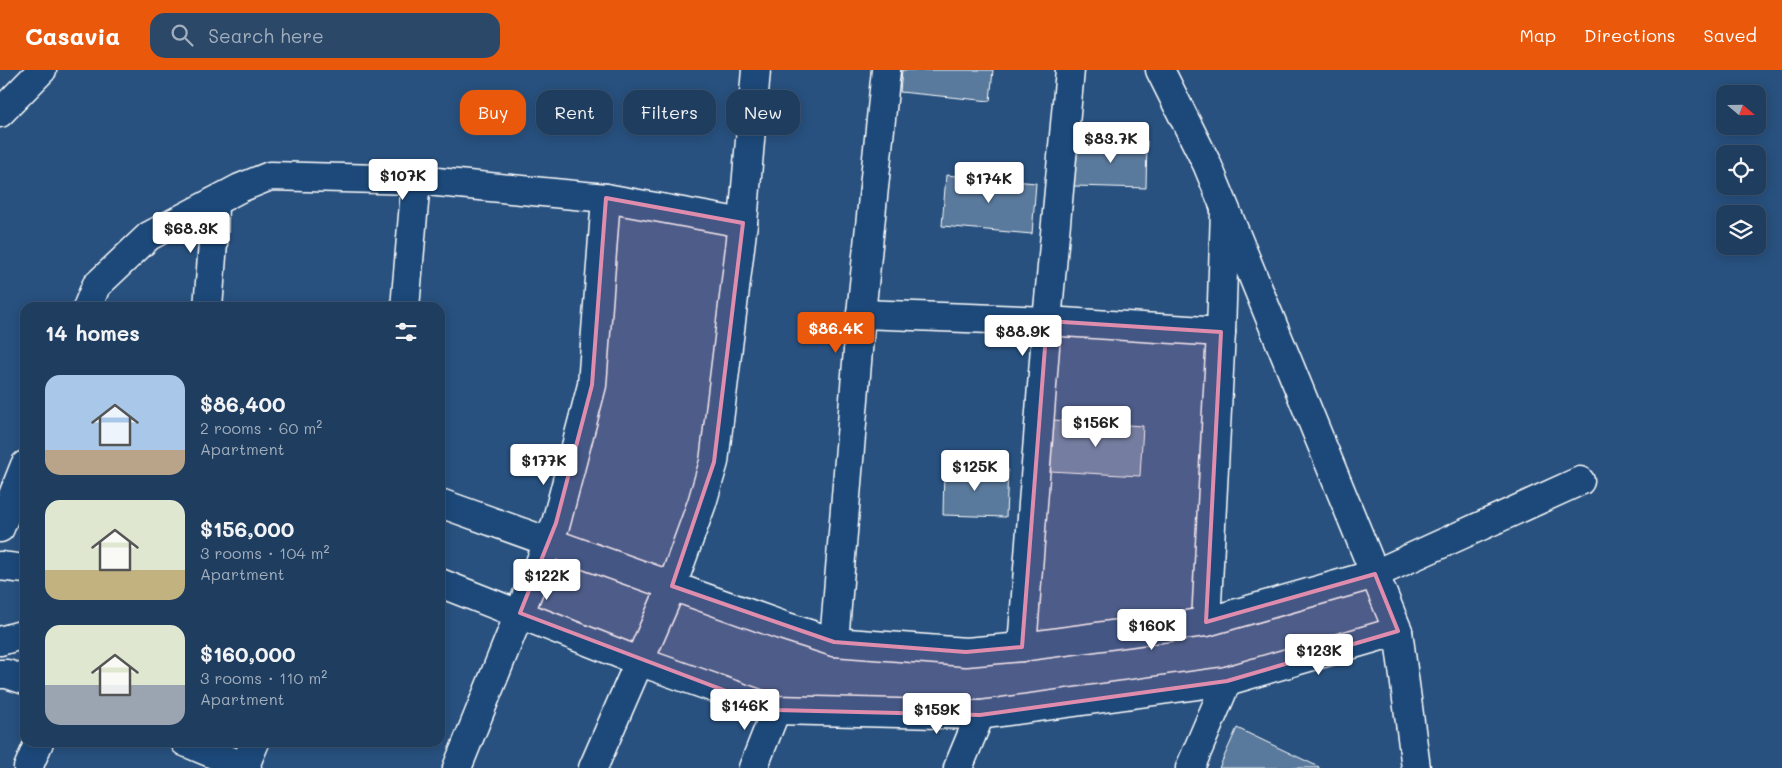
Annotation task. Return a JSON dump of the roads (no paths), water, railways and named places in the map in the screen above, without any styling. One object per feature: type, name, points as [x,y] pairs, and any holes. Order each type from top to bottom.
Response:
[{"type":"street","points":[[0,113],[42,70]]},
{"type":"street","points":[[593,768],[638,660],[672,586],[702,503],[714,462],[743,223],[756,70]]},
{"type":"street","points":[[834,642],[861,314],[886,70]]},
{"type":"street","points":[[1022,647],[1047,321],[1070,70]]},
{"type":"street","points":[[1160,70],[1207,164],[1398,631],[1416,768]]},
{"type":"street","points":[[89,302],[96,286],[149,236],[240,188],[270,176],[416,180],[606,198],[743,223]]},
{"type":"street","points":[[406,302],[416,180]]},
{"type":"street","points":[[457,768],[556,523],[592,385],[606,198]]},
{"type":"street","points":[[209,302],[214,243],[214,202]]},
{"type":"street","points":[[1206,622],[1221,332],[1225,210]]},
{"type":"street","points":[[861,314],[1047,321],[1221,332]]},
{"type":"street","points":[[0,528],[20,478]]},
{"type":"street","points":[[445,505],[781,625],[834,642],[966,652],[1022,647],[1206,622],[1375,574],[1580,481]]},
{"type":"street","points":[[0,566],[20,568]]},
{"type":"street","points":[[445,585],[638,660],[776,710],[980,715],[1227,681],[1398,631]]},
{"type":"street","points":[[0,641],[20,635]]},
{"type":"street","points":[[0,674],[20,678]]},
{"type":"street","points":[[1190,768],[1227,681]]},
{"type":"street","points":[[753,768],[776,710]]},
{"type":"street","points":[[958,768],[980,715]]},
{"type":"street","points":[[28,768],[37,747]]},
{"type":"street","points":[[202,747],[248,761]]}]
